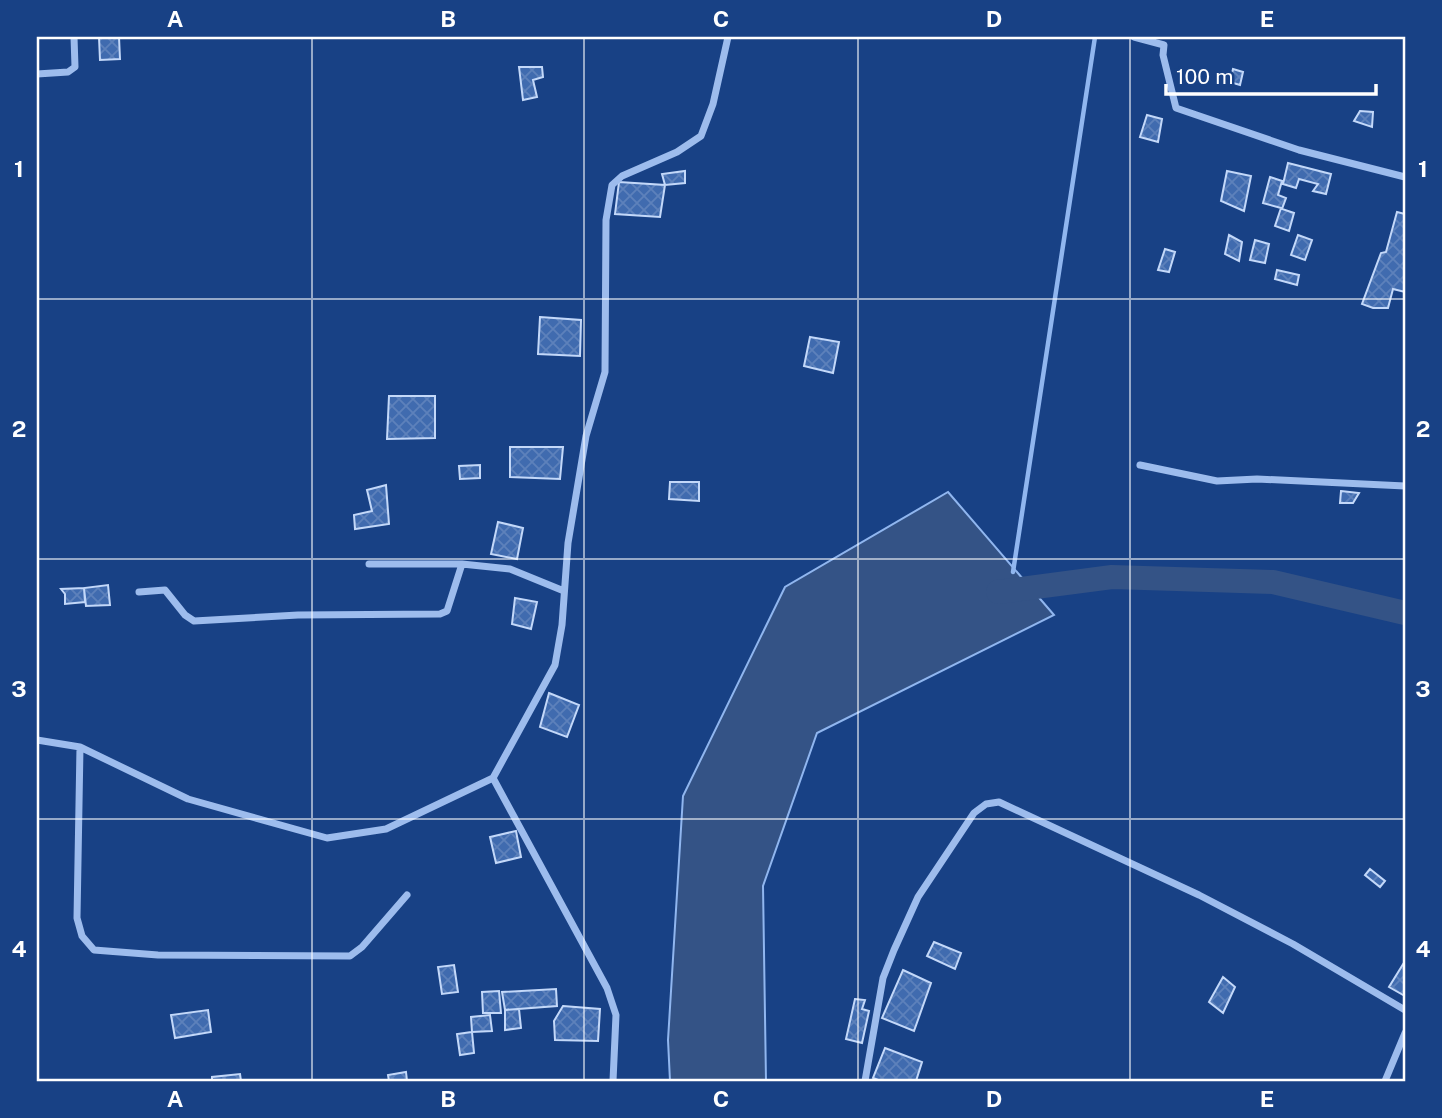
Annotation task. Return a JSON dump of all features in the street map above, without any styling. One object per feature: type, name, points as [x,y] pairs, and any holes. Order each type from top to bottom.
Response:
[{"type":"street","points":[[37,74],[68,72],[75,67],[74,37]]},
{"type":"street","points":[[37,740],[80,747],[188,799],[327,838],[386,829],[493,778],[555,665],[568,543],[586,436],[605,372],[607,220],[612,185],[622,176],[677,152],[701,136],[713,104],[728,37]]},
{"type":"street","points":[[1136,37],[1165,41],[1163,55],[1177,108],[1299,150],[1405,177]]},
{"type":"street","points":[[1140,465],[1217,481],[1257,479],[1405,486]]},
{"type":"street","points":[[369,564],[461,564],[510,569],[564,591]]},
{"type":"street","points":[[139,592],[166,590],[189,620],[194,621],[298,615],[440,614],[447,611],[461,564]]},
{"type":"street","points":[[80,747],[77,918],[82,936],[94,950],[158,955],[350,956],[362,947],[407,895]]},
{"type":"street","points":[[493,778],[607,988],[616,1015],[613,1081]]},
{"type":"street","points":[[864,1081],[883,978],[918,897],[974,813],[986,804],[999,802],[1199,895],[1293,944],[1405,1010]]},
{"type":"street","points":[[1385,1081],[1405,1033]]},
{"type":"water","points":[[948,492],[1054,615],[817,733],[763,886],[766,1081],[670,1081],[668,1040],[683,796],[785,587]]},
{"type":"building","points":[[99,37],[119,37],[120,59],[100,60]]},
{"type":"building","points":[[519,67],[542,67],[543,77],[533,80],[537,97],[523,100]]},
{"type":"building","points":[[1233,69],[1243,72],[1240,85],[1230,82]]},
{"type":"building","points":[[1360,111],[1373,112],[1372,127],[1354,121]]},
{"type":"building","points":[[1147,115],[1162,119],[1158,142],[1140,137]]},
{"type":"building","points":[[1288,163],[1331,174],[1326,194],[1313,191],[1318,184],[1299,179],[1296,188],[1283,184]]},
{"type":"building","points":[[685,171],[685,183],[665,185],[662,174]]},
{"type":"building","points":[[1227,171],[1251,176],[1244,211],[1221,201]]},
{"type":"building","points":[[1270,177],[1282,181],[1278,195],[1286,198],[1282,209],[1294,213],[1289,231],[1275,226],[1281,208],[1263,203]]},
{"type":"building","points":[[619,182],[665,185],[660,217],[615,214]]},
{"type":"building","points":[[1397,212],[1405,214],[1405,292],[1393,289],[1388,308],[1373,308],[1362,304],[1381,253],[1386,252]]},
{"type":"building","points":[[1229,235],[1242,242],[1239,261],[1225,254]]},
{"type":"building","points":[[1298,235],[1312,240],[1305,260],[1291,255]]},
{"type":"building","points":[[1255,240],[1269,244],[1265,263],[1250,260]]},
{"type":"building","points":[[1165,249],[1175,252],[1169,272],[1158,270]]},
{"type":"building","points":[[1277,270],[1299,275],[1297,285],[1275,279]]},
{"type":"building","points":[[540,317],[581,320],[580,356],[538,354]]},
{"type":"building","points":[[810,337],[839,342],[833,373],[804,366]]},
{"type":"building","points":[[389,396],[435,396],[435,438],[387,439]]},
{"type":"building","points":[[510,447],[563,447],[560,479],[510,477]]},
{"type":"building","points":[[480,465],[480,478],[460,479],[459,466]]},
{"type":"building","points":[[670,482],[699,482],[699,501],[669,499]]},
{"type":"building","points":[[386,485],[389,524],[355,529],[354,515],[372,511],[367,490]]},
{"type":"building","points":[[1341,491],[1359,493],[1353,503],[1340,503]]},
{"type":"building","points":[[498,522],[523,528],[517,559],[491,554]]},
{"type":"building","points":[[108,585],[110,605],[86,606],[84,588]]},
{"type":"building","points":[[84,588],[85,602],[65,604],[65,594],[61,589]]},
{"type":"building","points":[[515,598],[537,602],[531,629],[512,624]]},
{"type":"building","points":[[549,693],[579,705],[567,737],[540,727]]},
{"type":"building","points":[[516,831],[521,857],[496,863],[490,837]]},
{"type":"building","points":[[1370,869],[1385,881],[1380,887],[1365,875]]},
{"type":"building","points":[[934,942],[961,953],[955,969],[927,956]]},
{"type":"building","points":[[1405,961],[1405,996],[1389,987]]},
{"type":"building","points":[[454,965],[458,992],[442,994],[438,967]]},
{"type":"building","points":[[903,970],[931,983],[914,1031],[882,1018]]},
{"type":"building","points":[[1223,977],[1235,987],[1223,1013],[1209,1002]]},
{"type":"building","points":[[556,989],[557,1006],[505,1010],[502,992]]},
{"type":"building","points":[[499,991],[501,1013],[483,1013],[482,992]]},
{"type":"building","points":[[855,999],[865,1000],[862,1009],[869,1011],[862,1043],[846,1039]]},
{"type":"building","points":[[563,1006],[600,1009],[598,1041],[555,1040],[554,1021]]},
{"type":"building","points":[[519,1009],[521,1028],[505,1030],[505,1010]]},
{"type":"building","points":[[208,1010],[211,1032],[175,1038],[171,1015]]},
{"type":"building","points":[[490,1015],[492,1031],[472,1032],[471,1017]]},
{"type":"building","points":[[472,1032],[474,1053],[460,1055],[457,1034]]},
{"type":"building","points":[[885,1048],[922,1062],[916,1081],[881,1081],[873,1078]]},
{"type":"building","points":[[406,1072],[407,1081],[389,1081],[388,1075]]},
{"type":"building","points":[[240,1074],[241,1081],[212,1081],[212,1077]]},
{"type":"waterway","points":[[1013,572],[1095,37]]},
{"type":"waterway","points":[[998,592],[1112,577],[1273,582],[1405,613]]}]
